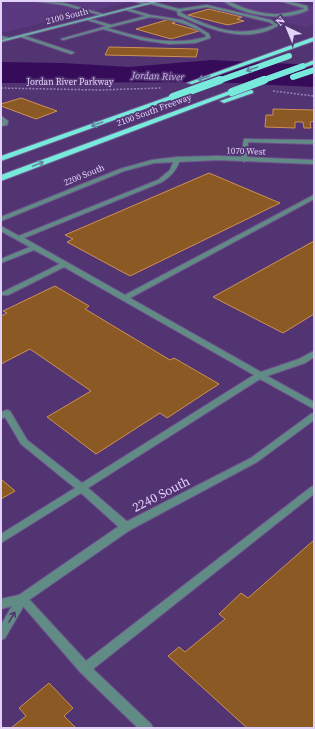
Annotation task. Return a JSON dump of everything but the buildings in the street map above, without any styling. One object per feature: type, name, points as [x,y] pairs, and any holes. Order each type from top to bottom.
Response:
[{"type":"highway","points":[[173,97],[190,83],[314,39]]},
{"type":"highway","name":"2100 South Freeway","points":[[1,159],[292,55]]},
{"type":"highway","name":"2100 South Freeway","points":[[1,178],[314,62]]},
{"type":"highway","points":[[78,149],[119,141],[314,70]]},
{"type":"street","points":[[37,1],[64,4],[104,15]]},
{"type":"street","points":[[135,1],[147,4]]},
{"type":"street","name":"2100 South","points":[[1,41],[159,1]]},
{"type":"street","points":[[225,1],[236,7],[274,16],[290,15],[306,10],[306,7],[282,1]]},
{"type":"street","points":[[152,3],[179,10],[207,6],[270,21],[277,25],[269,29],[235,35],[216,30],[190,19],[180,14],[179,10]]},
{"type":"street","points":[[103,28],[158,43],[184,44],[208,38],[208,35],[202,30],[188,24],[165,17],[150,16],[126,9]]},
{"type":"street","points":[[62,39],[150,16]]},
{"type":"street","points":[[88,19],[111,26]]},
{"type":"street","points":[[22,36],[72,53]]},
{"type":"street","points":[[1,37],[8,39]]},
{"type":"street","points":[[1,117],[6,121],[5,124],[1,125]]},
{"type":"street","points":[[244,160],[246,140],[314,142]]},
{"type":"street","points":[[19,238],[160,181],[172,173],[178,159]]},
{"type":"street","name":"1070 West","points":[[178,159],[314,162]]},
{"type":"street","name":"2200 South","points":[[1,219],[122,170],[154,161],[178,159]]},
{"type":"street","points":[[125,298],[314,197]]},
{"type":"street","points":[[1,228],[314,406]]},
{"type":"street","points":[[1,261],[35,247]]},
{"type":"street","points":[[5,293],[65,264]]},
{"type":"street","points":[[1,540],[260,375],[302,361],[314,353]]},
{"type":"street","points":[[3,412],[24,442],[82,488],[126,527]]},
{"type":"street","name":"2240 South","points":[[1,635],[22,600],[126,527],[254,460],[314,416]]},
{"type":"street","points":[[85,669],[314,489]]},
{"type":"street","points":[[22,600],[85,669],[147,728]]},
{"type":"street","name":"2240 South","points":[[1,604],[22,600]]},
{"type":"path","name":"Jordan River Parkway","points":[[1,88],[99,90],[162,88]]},
{"type":"path","points":[[270,90],[314,96]]},
{"type":"shaded area","points":[[1,1],[134,1],[1,33]]},
{"type":"shaded area","points":[[202,1],[293,1],[314,6],[314,24],[305,27]]},
{"type":"water","name":"Jordan River","points":[[211,60],[314,65],[314,87],[214,82],[1,83],[1,62],[63,63],[129,67]]}]
